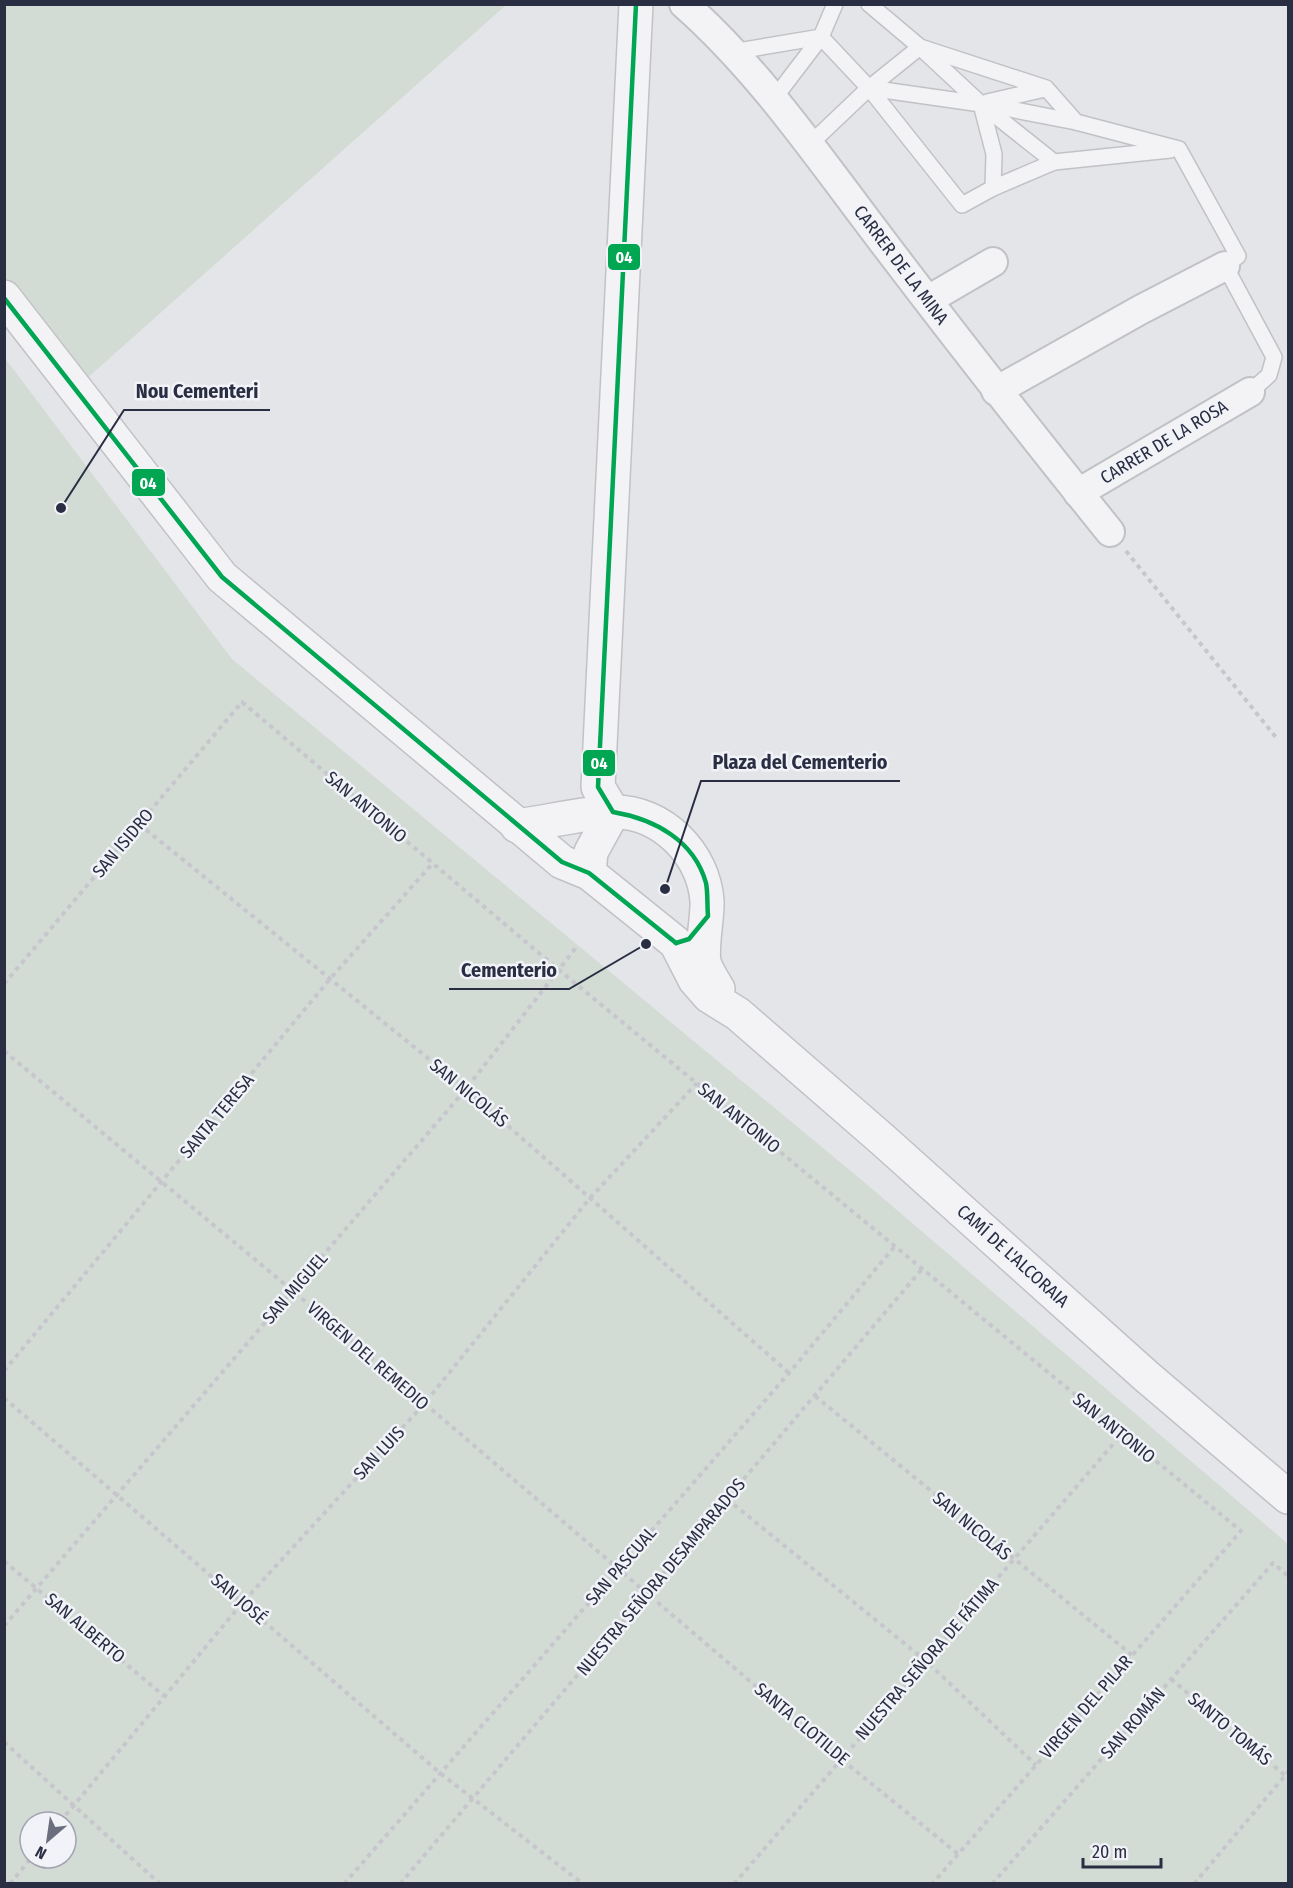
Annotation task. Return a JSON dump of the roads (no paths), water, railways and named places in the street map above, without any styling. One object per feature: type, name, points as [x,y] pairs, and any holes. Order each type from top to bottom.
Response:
[{"type":"street","points":[[613,812],[598,787],[636,4]]},
{"type":"street","name":"CARRER DE LA MINA","points":[[684,4],[732,52],[773,100],[996,391],[1110,532]]},
{"type":"street","points":[[928,300],[993,262]]},
{"type":"street","points":[[996,391],[1140,310],[1225,266]]},
{"type":"street","points":[[4,297],[222,577],[517,826],[562,862],[589,873],[676,943],[694,980],[709,996],[738,1014]]},
{"type":"street","name":"CARRER DE LA ROSA","points":[[1078,493],[1250,392]]},
{"type":"street","points":[[589,873],[591,852],[613,812]]},
{"type":"street","points":[[517,826],[613,812],[635,814],[668,831],[692,853],[706,883],[708,916],[704,963],[718,988],[738,1014]]},
{"type":"street","points":[[676,943],[689,939],[708,916]]},
{"type":"street","name":"CAMÍ DE L'ALCORAIA","points":[[738,1014],[883,1140],[1146,1376],[1288,1497]]},
{"type":"lane","points":[[773,100],[821,37],[835,4]]},
{"type":"lane","points":[[869,4],[920,47],[981,104],[1054,162]]},
{"type":"lane","points":[[732,52],[821,37]]},
{"type":"lane","points":[[821,37],[869,88],[962,205],[993,188],[1054,162],[1179,149]]},
{"type":"lane","points":[[809,145],[869,88],[920,47]]},
{"type":"lane","points":[[920,47],[1046,88],[1076,122]]},
{"type":"lane","points":[[869,88],[981,104],[1076,122],[1179,149],[1238,256],[1225,266],[1274,357],[1269,375],[1250,392]]},
{"type":"lane","points":[[981,104],[1046,88]]},
{"type":"lane","points":[[981,104],[994,154],[993,188]]},
{"type":"place","name":"Nou Cementeri","points":[[61,508]]},
{"type":"place","name":"Plaza del Cementerio","points":[[665,889]]},
{"type":"place","name":"Cementerio","points":[[646,944]]}]
